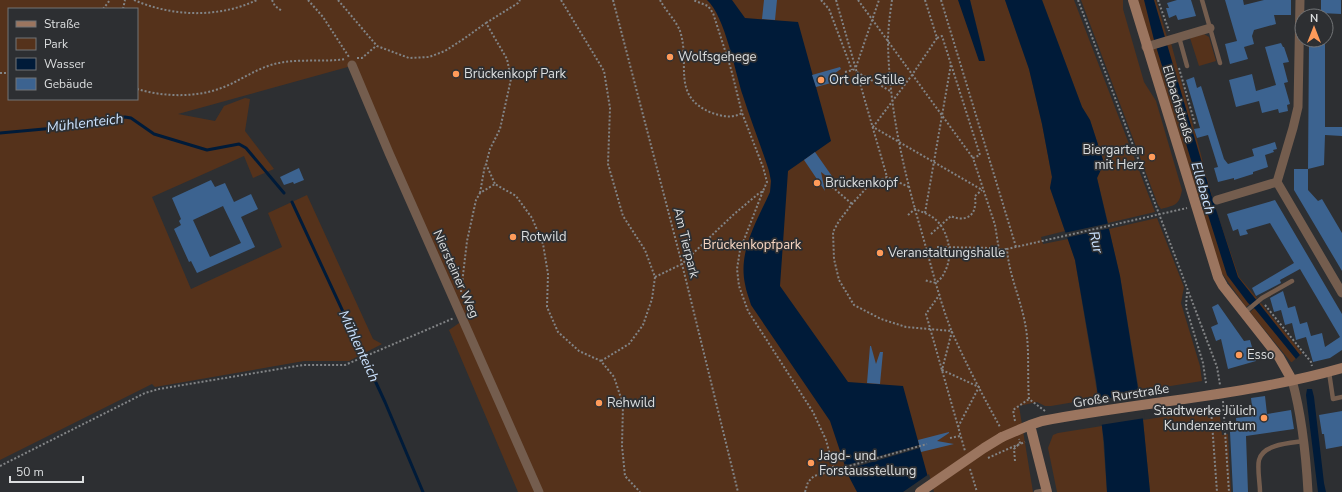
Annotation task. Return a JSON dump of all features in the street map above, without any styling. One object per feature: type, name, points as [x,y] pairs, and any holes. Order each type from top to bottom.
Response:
[{"type":"main road","name":"Ellbachstraße","points":[[1133,0],[1150,46],[1218,277],[1223,286],[1253,305],[1279,358],[1292,380]]},
{"type":"main road","name":"Große Rurstraße","points":[[920,492],[984,448],[1017,430],[1042,421],[1222,393],[1292,380],[1342,368]]},
{"type":"main road","points":[[1030,425],[1043,491]]},
{"type":"street","points":[[1300,0],[1298,107],[1277,182],[1340,283],[1342,293]]},
{"type":"street","points":[[1150,46],[1210,28]]},
{"type":"street","name":"Niersteiner Weg","points":[[351,62],[389,153],[539,492]]},
{"type":"street","points":[[1217,200],[1277,182]]},
{"type":"street","points":[[1292,380],[1296,392],[1304,440],[1308,492]]},
{"type":"lane","points":[[1202,0],[1220,63]]},
{"type":"lane","points":[[1173,39],[1187,66]]},
{"type":"lane","points":[[1253,305],[1292,281]]},
{"type":"lane","points":[[1329,372],[1332,398],[1342,397]]},
{"type":"lane","points":[[1260,492],[1259,459],[1264,452],[1273,446],[1304,440]]},
{"type":"path","points":[[104,8],[110,0]]},
{"type":"path","points":[[134,0],[156,8],[177,13],[213,12],[244,6],[257,0]]},
{"type":"path","points":[[272,0],[282,11]]},
{"type":"path","points":[[308,0],[324,17],[351,62]]},
{"type":"path","points":[[338,0],[377,46],[409,58],[429,57],[445,51],[518,3],[520,0]]},
{"type":"path","points":[[561,0],[604,71],[610,108],[608,164],[623,216],[645,250],[655,278],[652,299],[643,325],[629,344],[601,361]]},
{"type":"path","name":"Am Tierpark","points":[[613,0],[682,264],[738,492]]},
{"type":"path","points":[[660,0],[679,29],[683,45],[686,88],[691,100],[701,108],[720,115],[730,117],[742,113]]},
{"type":"path","points":[[693,0],[708,6],[714,13],[731,69],[742,113],[767,182],[740,250],[737,268],[739,286],[748,311],[813,412],[826,440],[834,470]]},
{"type":"path","points":[[822,0],[829,9],[852,70]]},
{"type":"path","points":[[836,0],[887,177]]},
{"type":"path","points":[[858,0],[973,158],[995,225],[999,250]]},
{"type":"path","points":[[856,69],[880,0]]},
{"type":"path","points":[[892,0],[888,41],[890,91],[898,142],[915,209],[952,331],[1004,437]]},
{"type":"path","points":[[925,0],[937,38]]},
{"type":"path","points":[[941,0],[1016,247]]},
{"type":"path","points":[[1078,0],[1216,367],[1222,393],[1229,492]]},
{"type":"path","points":[[1158,0],[1173,39]]},
{"type":"path","points":[[454,300],[461,293],[467,241],[476,200],[480,193],[490,150],[500,129],[511,79],[507,59],[486,23]]},
{"type":"path","points":[[873,127],[912,75],[937,38],[942,36],[980,155],[973,158]]},
{"type":"path","points":[[138,89],[158,94],[202,93],[223,87],[268,66],[293,60],[335,60],[351,62],[362,58],[377,46]]},
{"type":"path","points":[[925,213],[951,63]]},
{"type":"path","points":[[1179,68],[1195,124]]},
{"type":"path","points":[[845,72],[856,69],[890,91]]},
{"type":"path","points":[[818,79],[822,78]]},
{"type":"path","points":[[873,127],[983,190]]},
{"type":"path","points":[[486,164],[495,184],[516,196],[532,218],[538,231],[543,244],[548,274],[547,307],[558,332],[578,351],[601,361],[614,377],[623,404],[622,446],[625,476],[640,492]]},
{"type":"path","points":[[887,177],[910,187]]},
{"type":"path","points":[[887,177],[869,186],[852,204],[839,221],[833,232],[834,259],[839,280],[854,305],[881,319],[906,327],[952,331]]},
{"type":"path","points":[[480,193],[495,184]]},
{"type":"path","points":[[829,184],[852,204]]},
{"type":"path","points":[[931,234],[951,216],[958,219],[967,218],[973,213],[976,205],[975,196],[983,190]]},
{"type":"path","points":[[655,278],[682,264],[733,215],[758,194],[763,192]]},
{"type":"path","points":[[937,247],[993,248],[999,250],[1007,249],[1196,206]]},
{"type":"path","points":[[915,209],[935,219],[947,238],[949,247],[948,265],[944,274],[936,282]]},
{"type":"path","points":[[908,215],[915,209]]},
{"type":"path","points":[[1007,249],[1008,263],[1021,305],[1027,331],[1029,399]]},
{"type":"path","points":[[938,254],[992,255],[999,250]]},
{"type":"path","points":[[924,280],[936,282]]},
{"type":"path","points":[[1187,291],[1186,307],[1203,363],[1206,383]]},
{"type":"path","points":[[940,294],[926,314],[966,457]]},
{"type":"path","points":[[1253,305],[1311,362],[1314,375]]},
{"type":"path","points":[[0,466],[145,394],[159,389],[303,365],[345,365],[460,315]]},
{"type":"path","points":[[942,370],[952,331]]},
{"type":"path","points":[[942,370],[979,387]]},
{"type":"path","points":[[958,427],[979,387]]},
{"type":"path","points":[[1029,399],[1038,406]]},
{"type":"path","points":[[1017,430],[1013,410],[1029,399]]},
{"type":"path","points":[[1211,409],[1217,492]]},
{"type":"path","points":[[950,438],[960,436]]},
{"type":"path","points":[[804,492],[808,482],[814,476],[927,444]]},
{"type":"path","points":[[1010,448],[1020,444]]},
{"type":"path","points":[[1014,451],[1015,461]]},
{"type":"path","points":[[968,464],[977,492]]},
{"type":"green space","name":"Brückenkopfpark","points":[[0,0],[962,0],[985,60],[970,0],[1005,0],[1029,69],[1042,124],[1052,177],[1050,188],[1065,231],[1041,237],[1043,244],[1068,239],[1075,260],[1098,398],[1051,406],[1045,406],[1037,402],[1019,406],[1033,492],[518,492],[449,330],[465,319],[355,65],[178,114],[215,121],[224,106],[245,98],[250,99],[245,131],[274,169],[253,178],[244,156],[152,197],[191,289],[282,247],[268,213],[307,195],[373,339],[382,344],[349,361],[304,361],[155,387],[152,384],[0,460]]},
{"type":"green space","points":[[1042,0],[1074,0],[1155,212],[1108,223],[1097,178],[1104,163],[1090,120],[1082,107]]},
{"type":"green space","points":[[1081,0],[1123,0],[1123,9],[1144,82],[1156,101],[1182,190],[1176,204],[1161,209],[1158,205]]},
{"type":"green space","points":[[1138,0],[1156,0],[1167,37],[1150,41]]},
{"type":"green space","points":[[1204,34],[1209,37],[1216,61],[1199,66],[1190,38]]},
{"type":"green space","points":[[1171,43],[1212,196],[1199,200],[1153,49]]},
{"type":"green space","points":[[1215,207],[1239,277],[1257,298],[1246,307],[1221,272],[1202,211]]},
{"type":"green space","points":[[1157,218],[1184,287],[1181,303],[1200,366],[1202,381],[1139,391],[1120,276],[1109,229]]},
{"type":"green space","points":[[1261,303],[1302,353],[1292,362],[1250,312]]},
{"type":"green space","points":[[1214,408],[1219,408],[1222,435],[1228,434],[1231,492],[1150,492],[1143,420],[1207,410],[1208,418],[1216,417]]},
{"type":"green space","points":[[1102,426],[1107,492],[1057,492],[1048,448],[1053,435]]},
{"type":"water","points":[[707,0],[732,0],[745,18],[798,22],[831,141],[788,171],[780,286],[848,382],[903,386],[932,492],[857,492],[848,475],[830,421],[751,305],[745,284],[744,260],[750,236],[770,192],[771,181],[769,171],[743,96],[729,45],[719,18]]},
{"type":"water","points":[[958,0],[970,0],[985,61],[979,61]]},
{"type":"water","name":"Rur","points":[[1005,0],[1042,0],[1082,107],[1090,120],[1104,163],[1097,178],[1120,276],[1143,420],[1150,492],[1107,492],[1104,442],[1096,381],[1075,260],[1050,188],[1052,177],[1042,124],[1029,69]]},
{"type":"water","name":"Ellebach","points":[[1144,0],[1154,0],[1212,197],[1238,277],[1300,355],[1296,359],[1255,309],[1248,303],[1227,275],[1154,40]]},
{"type":"water","points":[[1307,389],[1312,389],[1314,397],[1326,492],[1318,492],[1306,395]]},
{"type":"pier","points":[[1110,223],[1111,228],[1065,238],[1064,233]]},
{"type":"pier","points":[[1141,393],[1145,418],[1100,425],[1096,400]]},
{"type":"pier","points":[[919,445],[920,448],[845,470],[843,466]]},
{"type":"pier","points":[[929,474],[934,492],[903,492]]},
{"type":"building","points":[[764,0],[777,0],[775,20],[762,19]]},
{"type":"building","points":[[1177,0],[1191,0],[1196,16],[1178,20],[1176,15],[1169,18],[1166,8],[1169,8],[1167,3]]},
{"type":"building","points":[[1225,0],[1243,0],[1244,5],[1264,0],[1291,0],[1291,15],[1274,15],[1276,24],[1254,30],[1252,36],[1254,44],[1244,47],[1248,59],[1230,64],[1225,44],[1237,41]]},
{"type":"building","points":[[1321,0],[1341,0],[1341,14],[1334,14],[1334,8],[1321,8]]},
{"type":"building","points":[[1281,43],[1284,47],[1289,62],[1283,63],[1288,82],[1284,83],[1290,104],[1287,105],[1288,111],[1279,113],[1278,109],[1262,113],[1259,101],[1236,107],[1229,80],[1252,74],[1256,91],[1276,85],[1265,47]]},
{"type":"building","points":[[1309,48],[1325,48],[1325,127],[1342,127],[1342,136],[1325,135],[1324,165],[1308,169]]},
{"type":"building","points":[[840,67],[841,69],[829,77],[846,77],[846,79],[816,87],[812,75]]},
{"type":"building","points":[[1194,77],[1197,88],[1201,86],[1224,159],[1228,164],[1254,156],[1252,149],[1275,142],[1277,149],[1273,150],[1274,152],[1265,155],[1268,167],[1234,180],[1234,178],[1218,182],[1214,168],[1218,167],[1208,135],[1197,138],[1194,129],[1200,128],[1186,80]]},
{"type":"building","points":[[815,152],[834,179],[833,181],[821,172],[825,191],[804,160]]},
{"type":"building","points":[[299,168],[304,180],[294,184],[293,182],[284,185],[280,177]]},
{"type":"building","points":[[1294,169],[1308,169],[1308,190],[1318,201],[1322,199],[1342,233],[1342,271],[1294,190]]},
{"type":"building","points":[[211,180],[215,187],[225,183],[234,202],[251,194],[258,209],[241,217],[255,247],[197,273],[191,261],[189,262],[174,229],[181,225],[179,221],[181,219],[172,198]],"holes":[[[223,206],[241,243],[210,257],[193,220]]]},
{"type":"building","points":[[1275,200],[1342,314],[1342,350],[1330,358],[1313,362],[1306,337],[1296,340],[1292,323],[1285,325],[1281,310],[1274,312],[1270,298],[1283,291],[1288,308],[1295,306],[1300,324],[1307,322],[1311,336],[1322,333],[1325,347],[1340,337],[1300,269],[1280,280],[1281,283],[1256,296],[1252,288],[1294,263],[1270,223],[1246,230],[1248,234],[1240,236],[1238,229],[1233,231],[1227,214]]},
{"type":"building","points":[[1218,304],[1244,341],[1250,340],[1256,361],[1228,369],[1221,339],[1216,341],[1211,327],[1218,324],[1212,307]]},
{"type":"building","points":[[870,346],[876,364],[880,352],[883,352],[880,384],[867,383]]},
{"type":"building","points":[[1265,396],[1267,414],[1291,410],[1294,429],[1246,436],[1248,492],[1233,492],[1230,432],[1237,430],[1236,418],[1253,416],[1251,398]]},
{"type":"building","points":[[1342,411],[1342,446],[1326,449],[1319,415]]},
{"type":"building","points":[[949,432],[937,441],[954,444],[921,452],[918,440]]},
{"type":"waterway","name":"Mühlenteich","points":[[0,133],[66,127],[125,117],[131,118],[154,134],[207,150],[239,144],[246,148],[284,193]]},
{"type":"waterway","name":"Mühlenteich","points":[[292,202],[385,402],[423,492]]},
{"type":"place","name":"Wolfsgehege","points":[[670,57]]},
{"type":"place","name":"Brückenkopf Park","points":[[456,74]]},
{"type":"place","name":"Ort der Stille","points":[[821,80]]},
{"type":"place","name":"Biergarten mit Herz","points":[[1152,157]]},
{"type":"place","name":"Brückenkopf","points":[[817,183]]},
{"type":"place","name":"Rotwild","points":[[513,237]]},
{"type":"place","name":"Veranstaltungshalle","points":[[880,253]]},
{"type":"place","name":"Esso","points":[[1239,355]]},
{"type":"place","name":"Rehwild","points":[[599,403]]},
{"type":"place","name":"Stadtwerke Jülich Kundenzentrum","points":[[1264,418]]},
{"type":"place","name":"Jagd- und Forstausstellung","points":[[811,463]]}]
